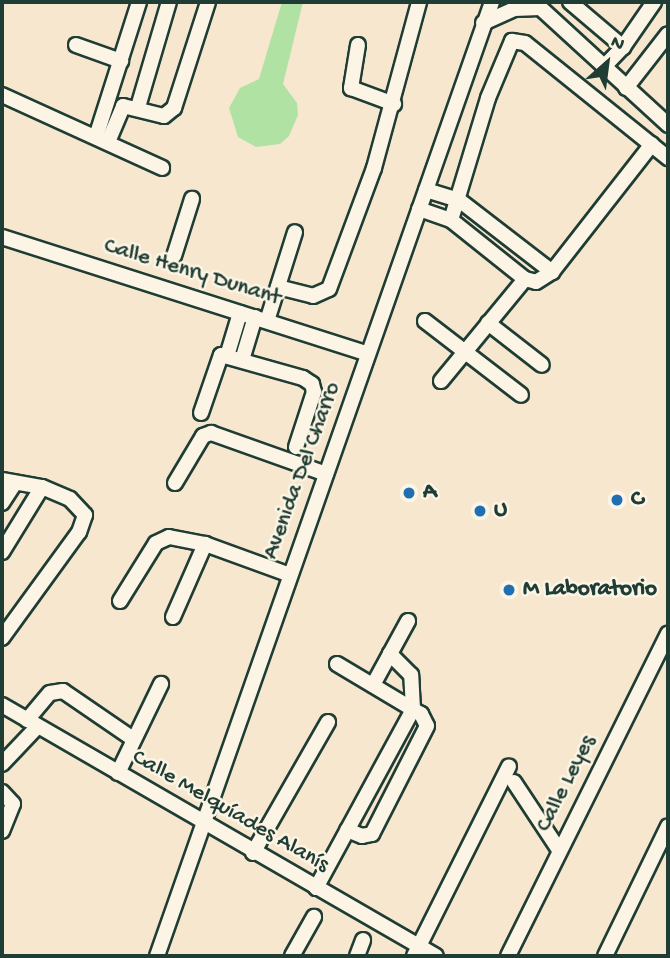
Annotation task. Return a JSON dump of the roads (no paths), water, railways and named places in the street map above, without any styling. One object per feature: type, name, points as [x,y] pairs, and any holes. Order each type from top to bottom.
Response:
[{"type":"street","points":[[102,139],[139,2]]},
{"type":"street","points":[[138,107],[169,2]]},
{"type":"street","points":[[102,139],[118,110],[127,104],[164,116],[174,108],[208,2]]},
{"type":"street","points":[[278,287],[313,296],[328,289],[394,104],[419,2]]},
{"type":"street","name":"Avenida Del Charro","points":[[157,956],[492,2]]},
{"type":"street","points":[[570,2],[623,47]]},
{"type":"street","points":[[604,68],[623,47],[654,2]]},
{"type":"street","points":[[483,23],[514,9],[537,5],[668,125]]},
{"type":"street","points":[[626,88],[668,34]]},
{"type":"street","points":[[452,220],[488,98],[512,41],[525,43],[668,158]]},
{"type":"street","points":[[76,45],[121,61]]},
{"type":"street","points":[[358,45],[351,88],[394,104]]},
{"type":"street","points":[[2,95],[162,167]]},
{"type":"street","points":[[419,209],[452,220],[526,279],[536,282],[552,272],[652,144]]},
{"type":"street","points":[[426,190],[459,200],[552,272]]},
{"type":"street","points":[[174,256],[192,199]]},
{"type":"street","points":[[242,360],[278,287],[295,232]]},
{"type":"street","name":"Calle Henry Dunant","points":[[2,237],[368,354]]},
{"type":"street","points":[[441,382],[526,279]]},
{"type":"street","points":[[227,355],[240,313]]},
{"type":"street","points":[[425,321],[521,395]]},
{"type":"street","points":[[488,323],[542,365]]},
{"type":"street","points":[[201,413],[217,358],[227,355],[312,384],[313,399],[296,447]]},
{"type":"street","points":[[175,483],[202,436],[211,433],[326,474]]},
{"type":"street","points":[[2,503],[8,481],[42,487],[82,506],[85,521],[2,638]]},
{"type":"street","points":[[2,552],[42,487]]},
{"type":"street","points":[[120,601],[162,539],[184,538],[290,575]]},
{"type":"street","points":[[173,617],[205,544]]},
{"type":"street","points":[[373,685],[408,621]]},
{"type":"street","name":"Calle Leyes","points":[[508,956],[559,850],[664,654],[668,634]]},
{"type":"street","points":[[316,888],[413,709],[411,675],[390,654]]},
{"type":"street","points":[[337,664],[413,709],[425,719],[427,732],[369,836],[347,830]]},
{"type":"street","points":[[118,772],[161,684]]},
{"type":"street","points":[[2,764],[50,693],[63,691],[133,739]]},
{"type":"street","name":"Calle Melquíades Alanís","points":[[2,705],[316,888],[416,951],[436,956]]},
{"type":"street","points":[[253,853],[328,722]]},
{"type":"street","points":[[416,951],[509,766]]},
{"type":"street","points":[[514,782],[559,850]]},
{"type":"street","points":[[2,792],[13,804],[2,831]]},
{"type":"street","points":[[604,956],[668,827]]},
{"type":"street","points":[[292,956],[314,918]]},
{"type":"street","points":[[357,956],[363,940]]},
{"type":"place","name":"A","points":[[409,493]]},
{"type":"place","name":"C","points":[[617,500]]},
{"type":"place","name":"U","points":[[480,511]]},
{"type":"place","name":"M Laboratorio","points":[[509,590]]}]
